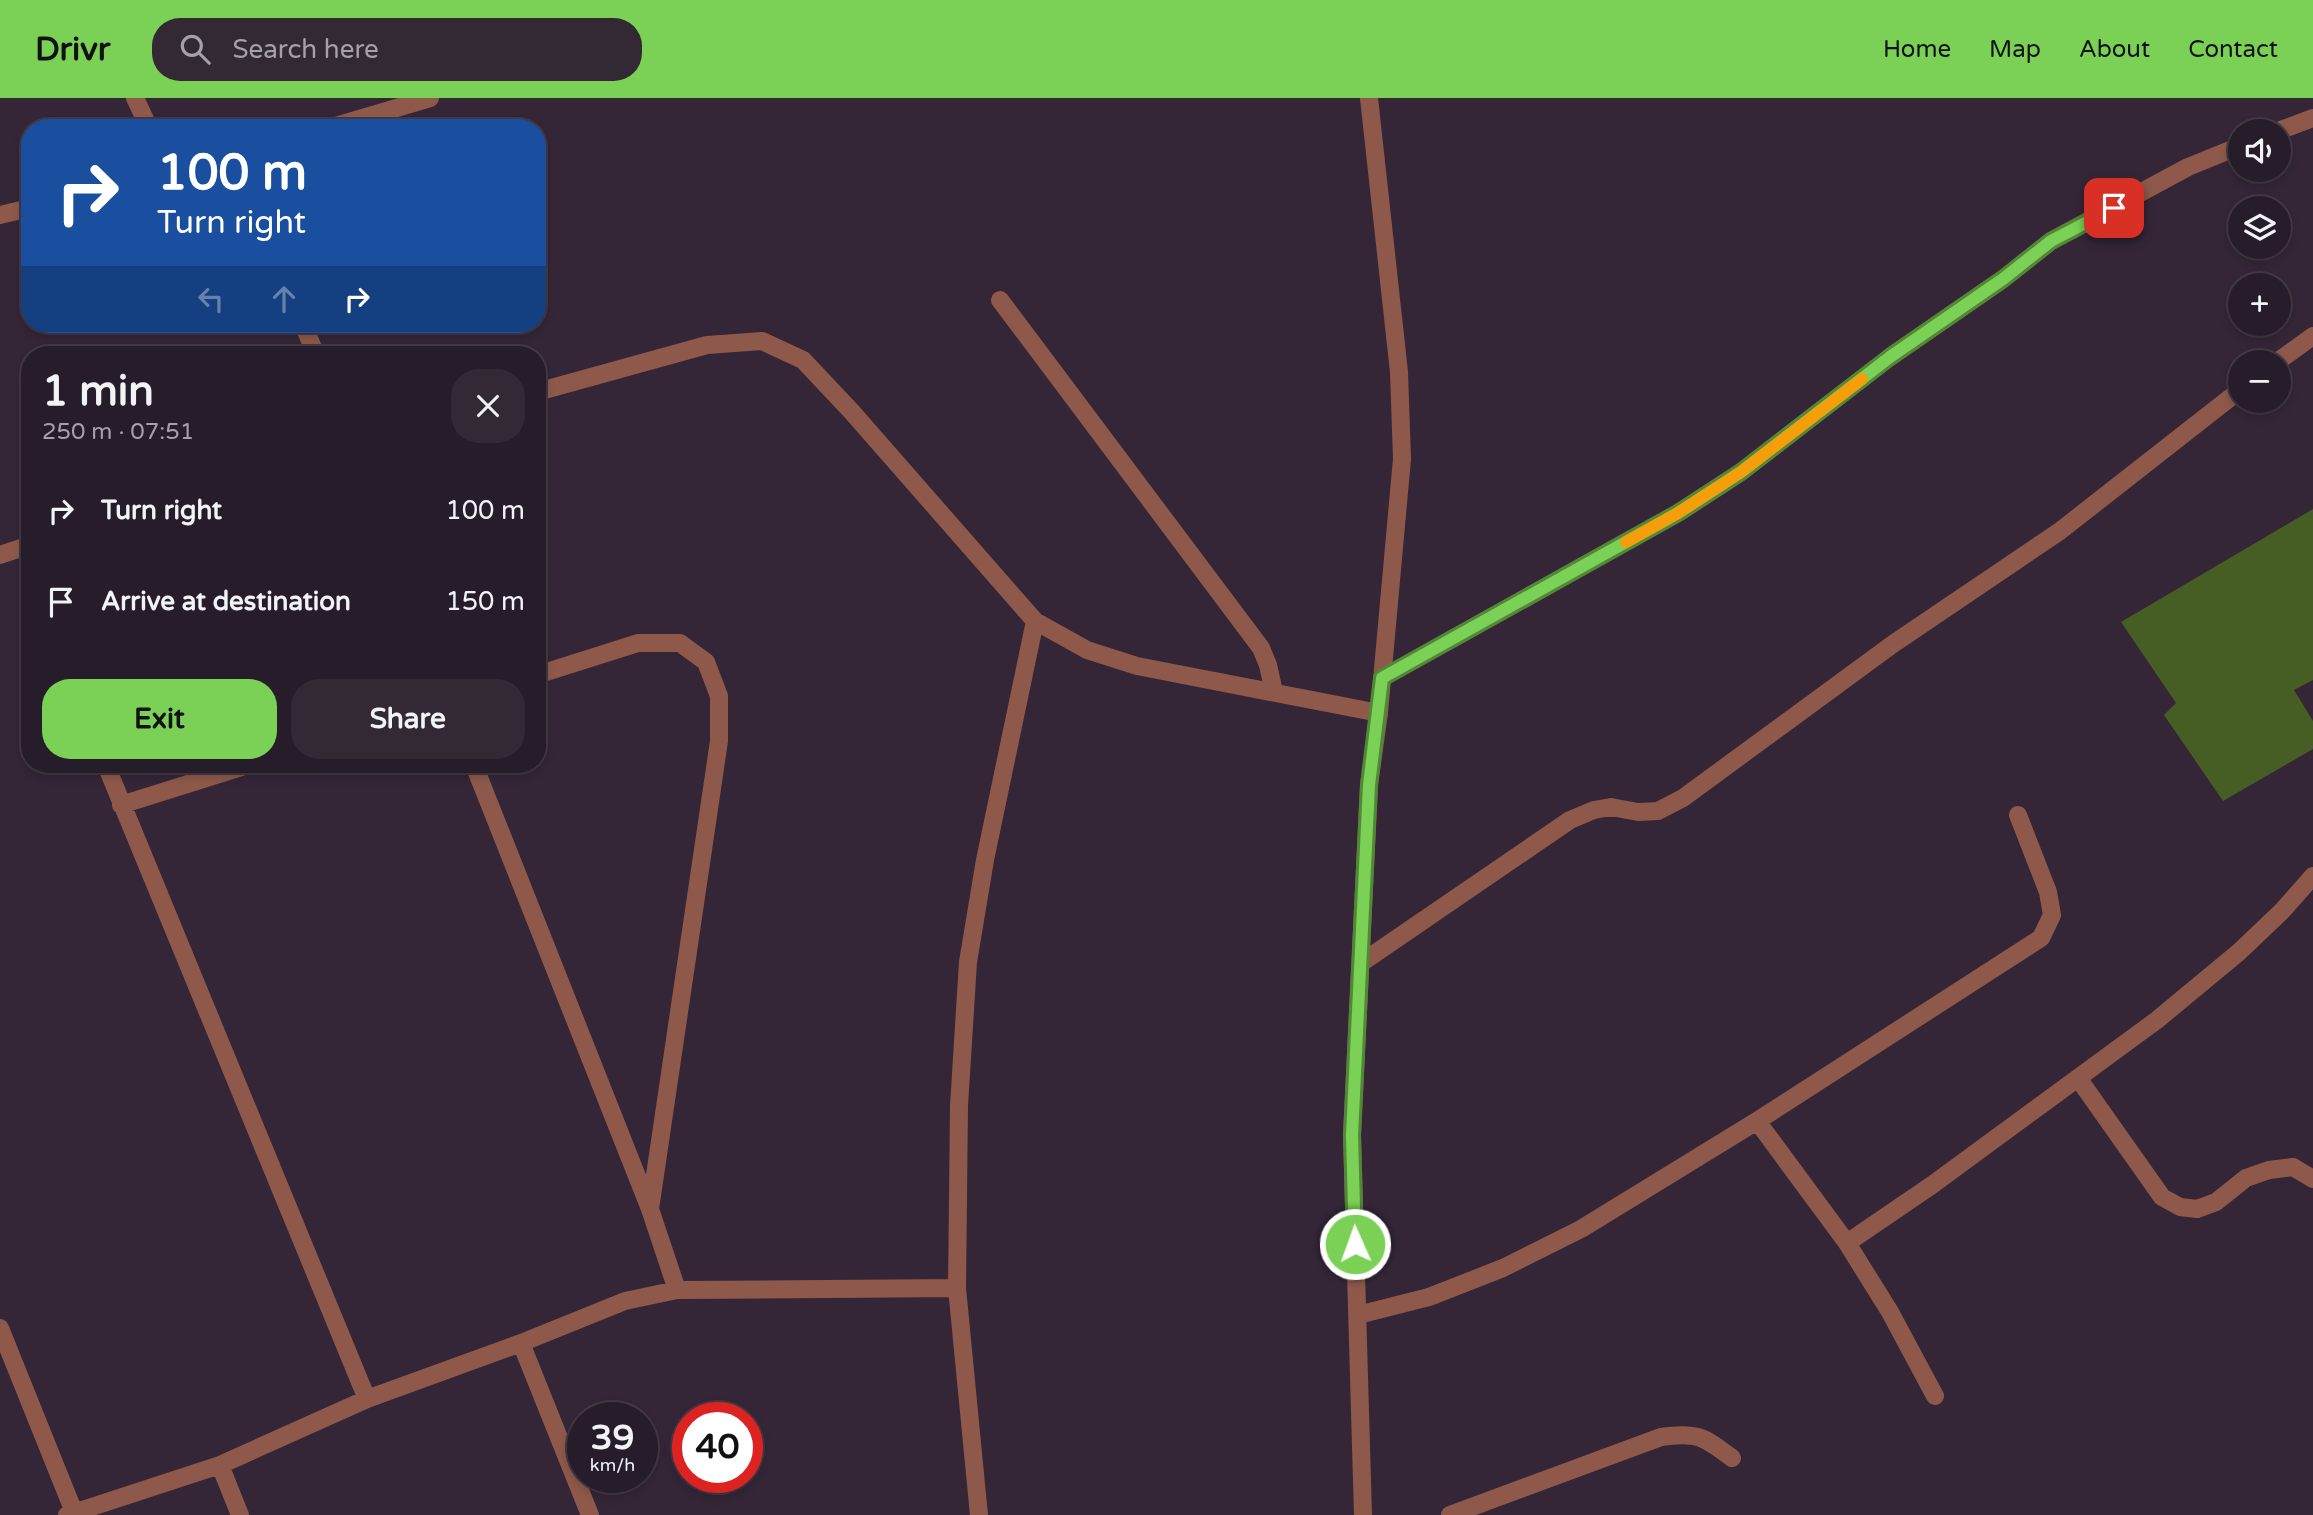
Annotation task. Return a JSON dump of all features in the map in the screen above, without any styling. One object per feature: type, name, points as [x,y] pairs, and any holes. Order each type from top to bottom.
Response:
[{"type":"street","points":[[135,98],[145,119]]},
{"type":"street","points":[[359,119],[430,98]]},
{"type":"street","points":[[1363,1515],[1352,1135],[1369,785],[1379,713],[1402,459],[1399,372],[1369,98]]},
{"type":"street","points":[[2291,126],[2313,118]]},
{"type":"street","points":[[1382,678],[1678,513],[1741,472],[1890,357],[2003,279],[2051,241],[2188,167],[2228,151]]},
{"type":"street","points":[[0,215],[21,210]]},
{"type":"street","points":[[1000,300],[1261,648],[1274,692]]},
{"type":"street","points":[[2291,352],[2313,336]]},
{"type":"street","points":[[546,390],[707,345],[762,341],[803,360],[1035,621],[1087,650],[1137,666],[1379,713]]},
{"type":"street","points":[[1361,963],[1570,820],[1594,810],[1611,807],[1638,812],[1658,811],[1683,798],[1893,644],[2060,531],[2228,399]]},
{"type":"street","points":[[0,555],[21,552]]},
{"type":"street","points":[[979,1515],[957,1288],[959,1106],[968,962],[985,860],[1035,621]]},
{"type":"street","points":[[546,672],[639,643],[680,643],[706,662],[719,696],[719,741],[650,1209]]},
{"type":"street","points":[[109,773],[367,1399]]},
{"type":"street","points":[[121,805],[223,773]]},
{"type":"street","points":[[477,773],[650,1209],[677,1290]]},
{"type":"street","points":[[1358,1315],[1429,1297],[1503,1268],[1581,1228],[1757,1121],[2041,938],[2052,915],[2049,892],[2018,815]]},
{"type":"street","points":[[1847,1242],[1932,1185],[2157,1020],[2239,953],[2313,876]]},
{"type":"street","points":[[2078,1077],[2162,1197],[2180,1207],[2197,1209],[2216,1202],[2246,1178],[2269,1170],[2293,1167],[2313,1179]]},
{"type":"street","points":[[1757,1121],[1847,1242],[1935,1396]]},
{"type":"street","points":[[0,1328],[70,1514],[220,1465],[367,1399],[521,1343],[625,1301],[677,1290],[957,1288]]},
{"type":"street","points":[[521,1343],[590,1515]]},
{"type":"street","points":[[1450,1515],[1661,1437],[1687,1433],[1708,1440],[1732,1458]]},
{"type":"street","points":[[220,1465],[240,1515]]},
{"type":"green space","points":[[2313,509],[2313,680],[2294,690],[2313,721],[2313,749],[2223,801],[2164,715],[2176,703],[2121,622]]},
{"type":"slow traffic","points":[[1626,542],[1678,513],[1741,472],[1862,379]]},
{"type":"route","points":[[1355,1244],[1352,1135],[1369,785],[1382,678],[1678,513],[1741,472],[1890,357],[2003,279],[2051,241],[2114,208]]}]
